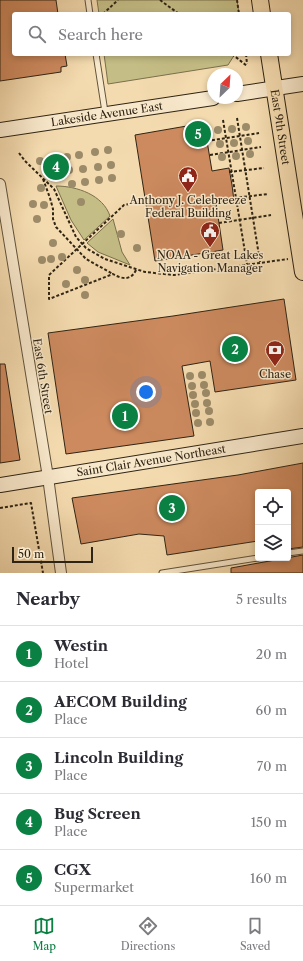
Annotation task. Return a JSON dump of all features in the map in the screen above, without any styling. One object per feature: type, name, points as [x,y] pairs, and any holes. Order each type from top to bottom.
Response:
[{"type":"main road","points":[[260,0],[262,12]]},
{"type":"main road","name":"East 9th Street","points":[[268,56],[302,262]]},
{"type":"street","points":[[243,93],[303,84]]},
{"type":"street","name":"Lakeside Avenue East","points":[[0,130],[207,99]]},
{"type":"street","name":"East 6th Street","points":[[0,184],[48,477],[61,573]]},
{"type":"street","name":"Saint Clair Avenue Northeast","points":[[0,485],[303,436]]},
{"type":"lane","points":[[88,0],[90,12]]},
{"type":"lane","points":[[96,56],[105,113]]},
{"type":"lane","points":[[291,553],[303,551]]},
{"type":"lane","points":[[162,573],[255,558]]},
{"type":"path","points":[[105,12],[118,0]]},
{"type":"path","points":[[160,0],[176,12]]},
{"type":"path","points":[[237,0],[239,12]]},
{"type":"path","points":[[236,56],[247,66],[246,56]]},
{"type":"path","points":[[238,118],[260,262]]},
{"type":"path","points":[[223,120],[230,172],[247,264]]},
{"type":"path","points":[[207,141],[259,133]]},
{"type":"path","points":[[210,155],[261,147]]},
{"type":"path","points":[[19,153],[25,161],[54,189],[73,232],[83,244],[105,259],[152,274],[174,275],[260,262],[302,262]]},
{"type":"path","points":[[230,172],[264,168]]},
{"type":"path","points":[[42,178],[52,206],[54,224],[90,262],[112,274],[126,278],[133,275],[136,270]]},
{"type":"path","points":[[235,198],[268,194]]},
{"type":"path","points":[[112,274],[49,299],[49,275],[124,205],[145,201]]},
{"type":"path","points":[[219,223],[271,215]]},
{"type":"path","points":[[0,508],[31,503],[43,573]]},
{"type":"shaded area","points":[[97,0],[237,0],[239,12],[99,12]]},
{"type":"shaded area","points":[[104,56],[234,56],[228,65],[108,84]]},
{"type":"shaded area","points":[[56,186],[64,186],[88,193],[102,202],[110,216],[84,240],[71,220]]},
{"type":"shaded area","points":[[113,219],[122,252],[130,265],[98,252],[87,243]]},
{"type":"building","points":[[0,0],[56,0],[58,12],[12,12],[12,56],[65,56],[67,66],[61,67],[61,72],[0,81]]},
{"type":"building","name":"Anthony J. Celebreeze Federal Building","points":[[204,123],[212,171],[229,168],[232,185],[234,201],[216,203],[223,250],[155,261],[135,135]]},
{"type":"building","points":[[284,299],[296,380],[215,392],[210,361],[182,366],[194,436],[66,454],[48,333]]},
{"type":"building","points":[[0,364],[5,364],[20,460],[0,463]]},
{"type":"building","points":[[303,463],[303,547],[291,549],[291,489],[255,489],[255,541],[167,555],[164,536],[139,534],[81,544],[72,498],[238,475]]},
{"type":"building","points":[[303,555],[303,573],[231,573],[231,568],[270,561],[291,561],[291,557]]},
{"type":"place","name":"CGX","points":[[198,134]]},
{"type":"place","name":"Bug Screen","points":[[56,167]]},
{"type":"place","name":"Anthony J. Celebreeze Federal Building","points":[[188,193]]},
{"type":"place","name":"NOAA - Great Lakes Navigation Manager","points":[[210,248]]},
{"type":"place","name":"AECOM Building","points":[[235,349]]},
{"type":"place","name":"Chase","points":[[275,367]]},
{"type":"place","name":"Westin","points":[[125,416]]},
{"type":"place","name":"Lincoln Building","points":[[172,508]]}]
